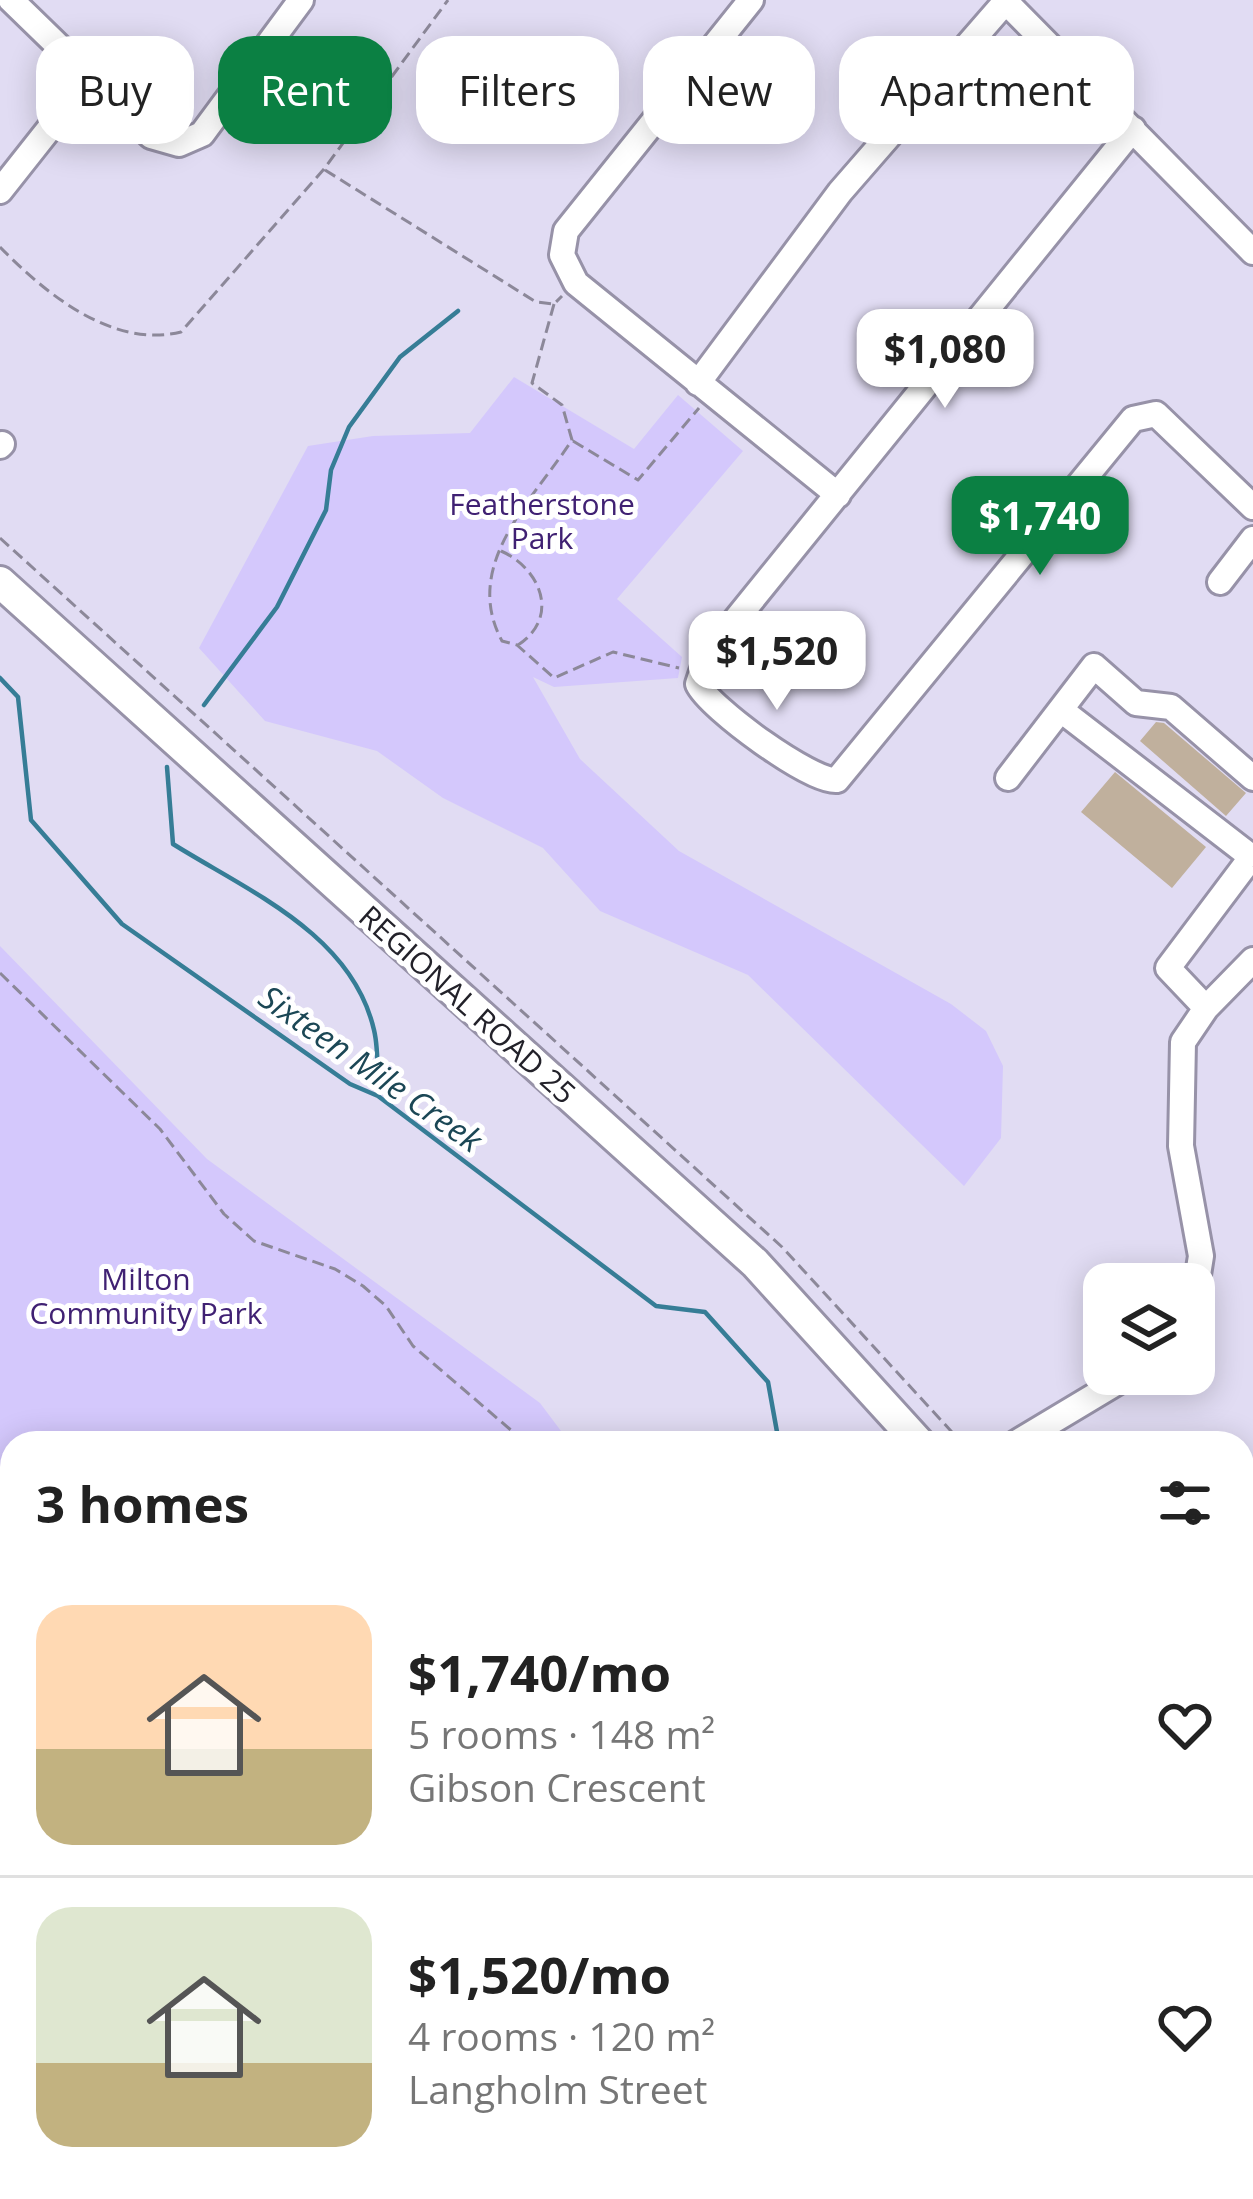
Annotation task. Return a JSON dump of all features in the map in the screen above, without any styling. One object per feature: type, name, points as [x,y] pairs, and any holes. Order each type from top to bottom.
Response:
[{"type":"main road","name":"REGIONAL ROAD 25","points":[[0,582],[755,1263],[908,1431]]},
{"type":"street","points":[[11,0],[49,36]]},
{"type":"street","points":[[194,139],[301,0]]},
{"type":"street","points":[[751,0],[566,231],[562,255],[576,283],[699,394],[838,495]]},
{"type":"street","points":[[699,394],[840,192],[1006,1],[1041,36]]},
{"type":"street","points":[[1134,130],[1253,252]]},
{"type":"street","points":[[0,191],[37,144]]},
{"type":"street","points":[[1121,144],[708,653],[698,673],[703,694],[814,775],[837,780],[1133,419],[1156,415],[1169,424],[1253,507]]},
{"type":"street","points":[[1220,582],[1253,538]]},
{"type":"street","points":[[1008,778],[1094,666],[1136,703],[1171,707],[1253,778]]},
{"type":"street","points":[[1061,710],[1251,855],[1168,968],[1206,1008]]},
{"type":"street","points":[[1200,1263],[1181,1146],[1183,1042],[1206,1008],[1253,960]]},
{"type":"street","points":[[1036,1431],[1096,1395]]},
{"type":"path","points":[[0,247],[59,302],[140,334],[182,332],[222,292],[324,169],[448,0]]},
{"type":"path","points":[[324,169],[536,302],[554,304]]},
{"type":"path","points":[[576,283],[554,304],[532,383],[562,405],[572,440],[638,480],[699,394]]},
{"type":"path","points":[[572,440],[498,550],[489,571],[493,624],[502,640],[560,679],[593,658],[613,652],[679,668]]},
{"type":"path","points":[[0,538],[782,1247],[951,1431]]},
{"type":"path","points":[[498,550],[529,567],[542,601],[539,621],[517,646]]},
{"type":"path","points":[[0,973],[34,1012],[73,1039],[160,1129],[224,1214],[254,1241],[334,1269],[363,1286],[386,1306],[413,1346],[512,1431]]},
{"type":"green space","name":"Featherstone Park","points":[[514,377],[634,449],[678,395],[743,451],[617,599],[682,657],[678,678],[554,687],[533,677],[580,759],[679,851],[951,1004],[986,1031],[1003,1066],[1001,1138],[964,1186],[748,975],[600,911],[543,848],[443,798],[377,751],[265,721],[199,648],[308,446],[373,436],[470,433]]},
{"type":"green space","name":"Milton Community Park","points":[[0,946],[207,1159],[540,1403],[561,1431],[0,1431]]},
{"type":"building","points":[[1156,722],[1164,723],[1246,793],[1226,816],[1140,741]]},
{"type":"building","points":[[1115,772],[1206,847],[1172,888],[1081,812]]},
{"type":"waterway","points":[[204,705],[277,607],[326,510],[331,470],[349,427],[400,357],[458,311]]},
{"type":"waterway","name":"Sixteen Mile Creek","points":[[0,678],[18,697],[31,820],[122,924],[350,1084],[378,1096],[656,1306],[705,1312],[768,1382],[777,1431]]},
{"type":"waterway","points":[[167,767],[173,844],[264,898],[321,941],[344,967],[362,996],[374,1030],[378,1096]]}]
